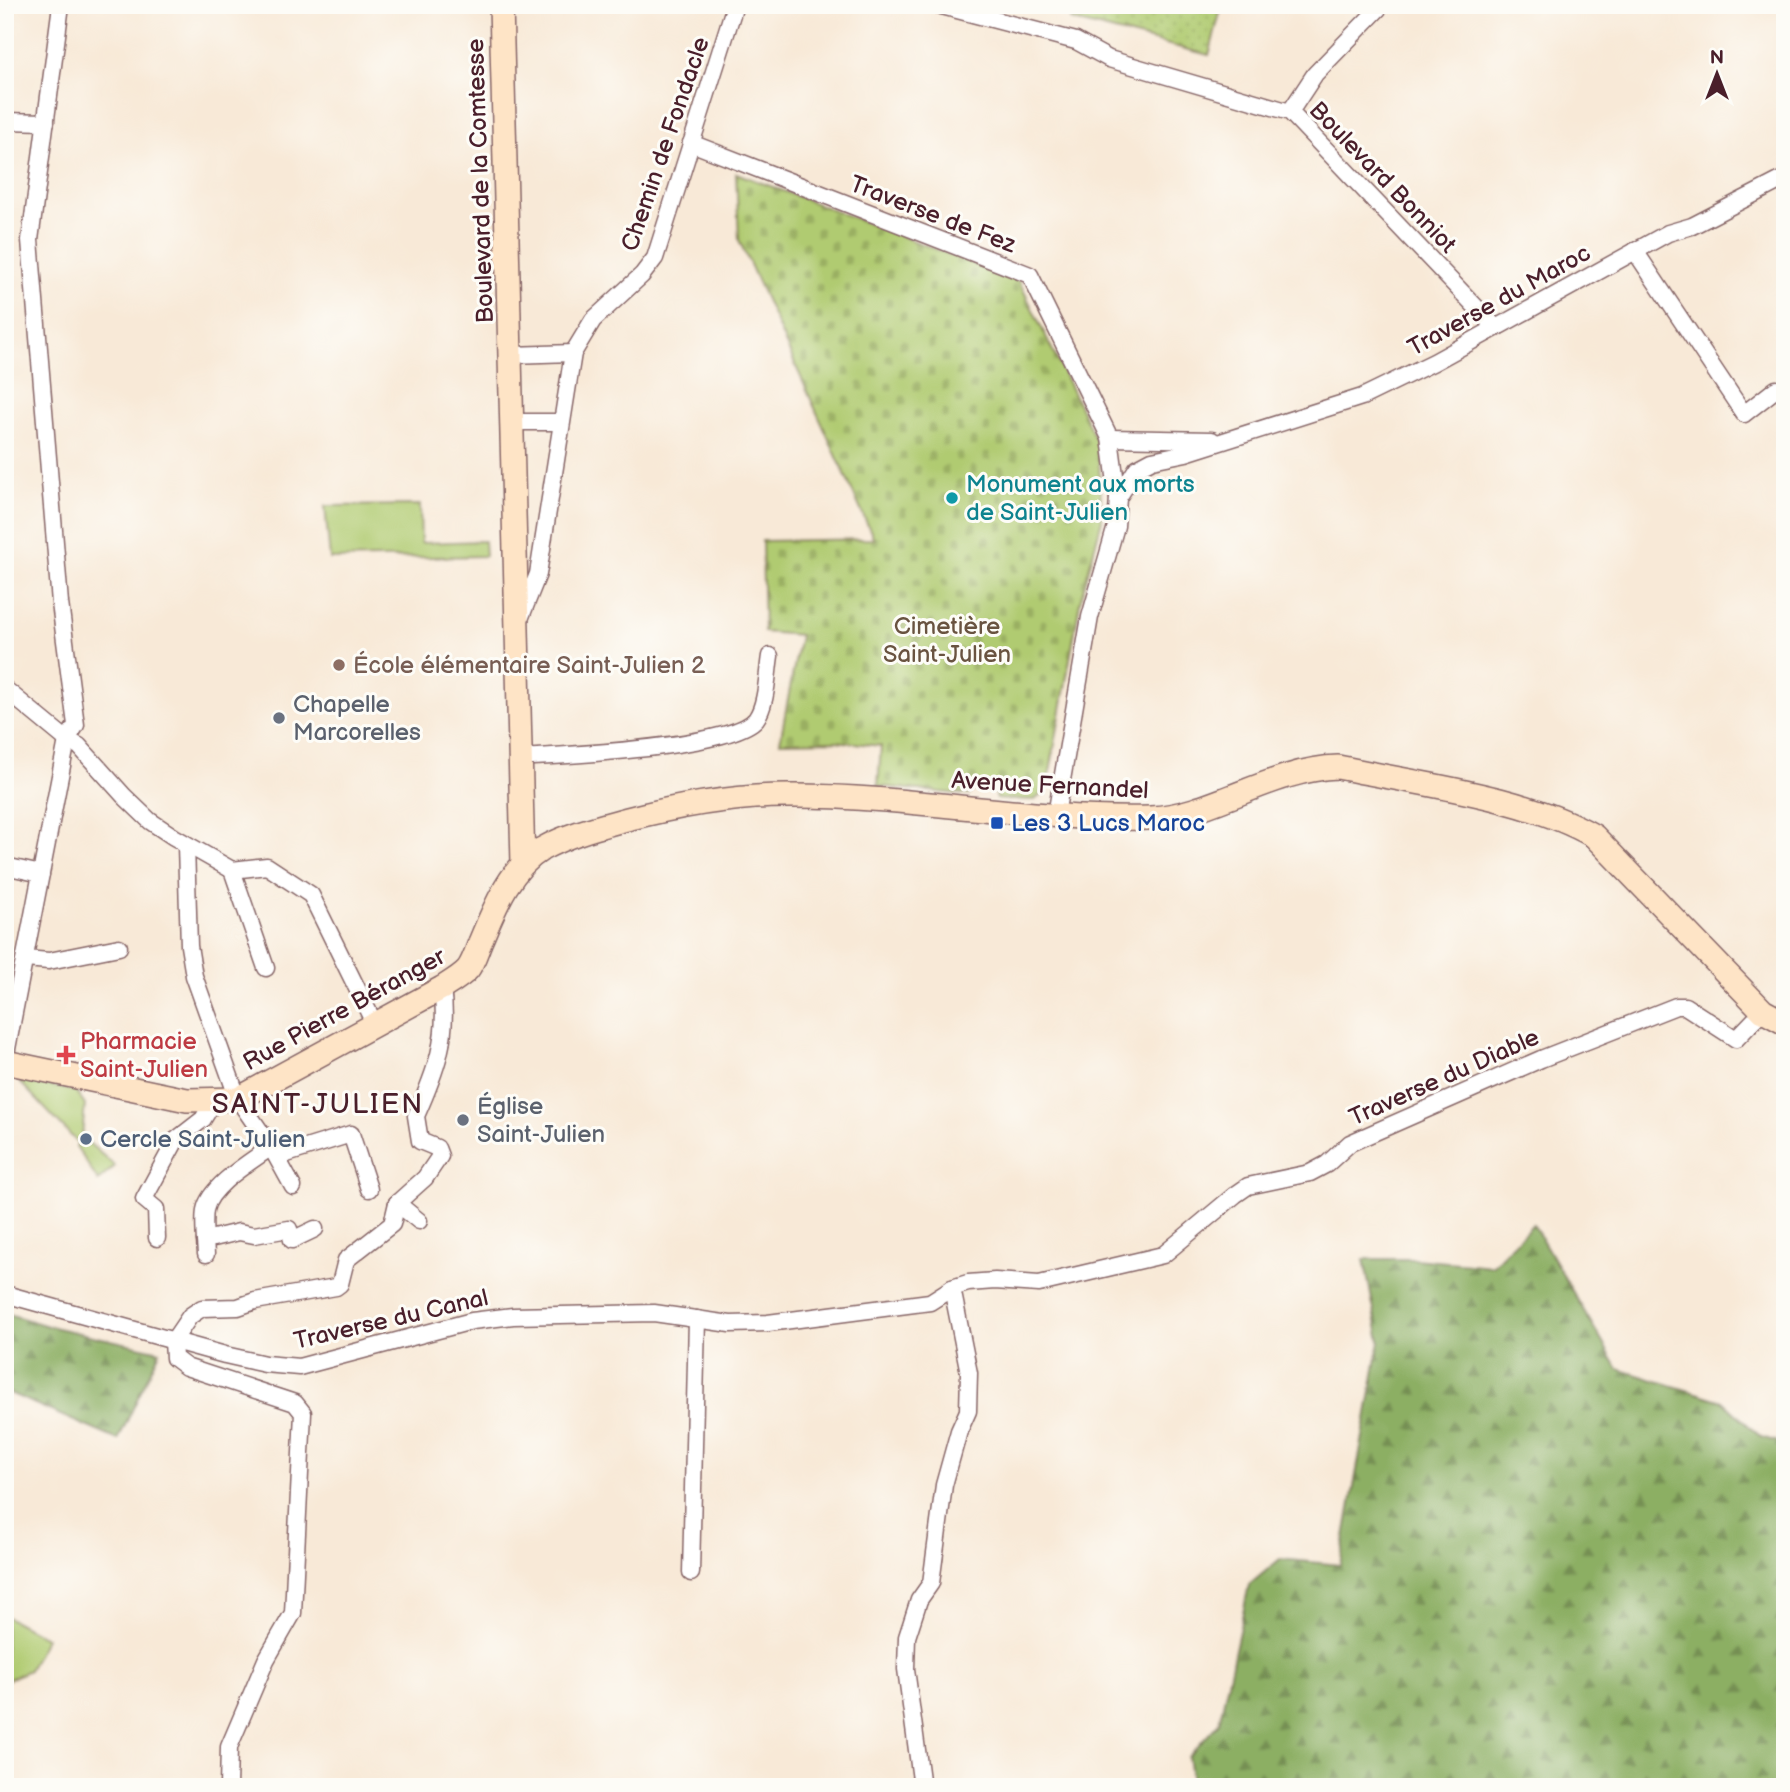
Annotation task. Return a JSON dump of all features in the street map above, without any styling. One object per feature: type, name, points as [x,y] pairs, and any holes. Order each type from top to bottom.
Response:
[{"type":"main road","name":"Boulevard de la Comtesse","points":[[501,5],[514,422],[523,864]]},
{"type":"main road","name":"Avenue Fernandel","points":[[523,864],[541,850],[578,833],[701,803],[806,796],[1056,815],[1152,818],[1180,813],[1295,773],[1338,766],[1529,808],[1565,819],[1594,836],[1763,1011],[1785,1023]]},
{"type":"main road","name":"Rue Pierre Béranger","points":[[5,1060],[187,1100],[238,1099],[442,988],[468,969],[497,902],[523,864]]},
{"type":"street","points":[[5,1060],[67,740],[76,725],[60,603],[30,240],[61,5]]},
{"type":"street","name":"Chemin de Fondacle","points":[[573,353],[593,320],[642,275],[655,258],[735,5]]},
{"type":"street","name":"Boulevard Bonniot","points":[[938,5],[1076,41],[1109,59],[1290,112],[1494,327]]},
{"type":"street","points":[[1290,112],[1315,74],[1382,5]]},
{"type":"street","points":[[5,121],[46,122]]},
{"type":"street","name":"Traverse de Fez","points":[[691,143],[1030,275],[1110,438]]},
{"type":"street","name":"Traverse du Maroc","points":[[1118,498],[1137,468],[1152,460],[1186,453],[1362,397],[1434,362],[1668,233],[1692,226],[1785,178]]},
{"type":"street","points":[[1635,251],[1744,414],[1776,389]]},
{"type":"street","name":"Boulevard de la Comtesse","points":[[511,355],[573,353],[538,574],[518,625]]},
{"type":"street","points":[[514,422],[560,422]]},
{"type":"street","name":"Traverse du Maroc","points":[[1056,815],[1090,617],[1116,526],[1118,498],[1110,438],[1225,439]]},
{"type":"street","points":[[520,758],[687,742],[741,730],[755,719],[760,710],[770,656]]},
{"type":"street","points":[[5,689],[67,740],[79,746],[150,821],[186,845],[232,870],[267,866],[311,895],[375,1025]]},
{"type":"street","points":[[186,845],[189,960],[224,1068],[238,1099],[274,1152],[293,1187]]},
{"type":"street","points":[[5,866],[41,874]]},
{"type":"street","points":[[232,870],[266,968]]},
{"type":"street","points":[[25,958],[49,961],[119,947]]},
{"type":"street","points":[[228,1787],[229,1747],[266,1660],[287,1629],[293,1613],[303,1413],[295,1403],[186,1367],[174,1358],[173,1341],[190,1316],[202,1308],[238,1307],[255,1301],[336,1287],[340,1284],[346,1260],[391,1224],[397,1203],[425,1178],[440,1156],[437,1148],[426,1145],[416,1133],[416,1116],[440,1055],[446,1016],[442,988]]},
{"type":"street","name":"Traverse du Diable","points":[[952,1288],[995,1280],[1039,1284],[1163,1255],[1248,1186],[1310,1173],[1327,1164],[1350,1143],[1577,1044],[1676,1006],[1685,1006],[1736,1038],[1763,1011]]},
{"type":"street","points":[[157,1238],[156,1209],[144,1199],[176,1140],[203,1119],[214,1101]]},
{"type":"street","points":[[315,1229],[292,1240],[289,1229],[254,1235],[239,1232],[205,1247],[205,1210],[208,1200],[229,1177],[274,1152],[351,1134],[369,1189]]},
{"type":"street","points":[[397,1203],[419,1221]]},
{"type":"street","points":[[922,1787],[906,1669],[906,1637],[919,1601],[931,1583],[944,1485],[968,1411],[969,1373],[952,1288]]},
{"type":"street","name":"Traverse du Canal","points":[[5,1294],[265,1364],[299,1367],[316,1365],[471,1321],[499,1317],[654,1312],[730,1324],[816,1319],[930,1302],[952,1288]]},
{"type":"street","points":[[691,1573],[697,1319]]},
{"type":"green space","points":[[1074,5],[1222,5],[1209,55],[1071,20]]},
{"type":"green space","name":"Cimetière Saint-Julien","points":[[736,173],[1019,281],[1098,444],[1102,520],[1080,602],[1047,789],[1035,800],[997,799],[995,792],[986,786],[974,789],[969,795],[878,786],[881,746],[835,741],[780,742],[800,635],[764,632],[762,541],[874,539],[739,240]]},
{"type":"green space","points":[[420,505],[421,543],[484,541],[485,556],[330,559],[325,506]]},
{"type":"green space","points":[[17,1079],[75,1091],[85,1105],[82,1137],[115,1166],[98,1181],[76,1146],[78,1143]]},
{"type":"green space","points":[[1533,1224],[1618,1369],[1722,1401],[1761,1437],[1785,1444],[1785,1787],[1193,1787],[1188,1757],[1219,1723],[1249,1585],[1280,1559],[1340,1565],[1380,1341],[1364,1259],[1414,1259],[1492,1266]]},
{"type":"green space","points":[[5,1313],[48,1326],[160,1351],[118,1440],[5,1391]]},
{"type":"green space","points":[[5,1616],[46,1638],[29,1670],[5,1681]]},
{"type":"place","name":"Monument aux morts de Saint-Julien","points":[[952,498]]},
{"type":"place","name":"École élémentaire Saint-Julien 2","points":[[339,665]]},
{"type":"place","name":"Chapelle Marcorelles","points":[[279,718]]},
{"type":"place","name":"Les 3 Lucs Maroc","points":[[997,823]]},
{"type":"place","name":"Pharmacie Saint-Julien","points":[[66,1055]]},
{"type":"place","name":"Église Saint-Julien","points":[[463,1120]]},
{"type":"place","name":"Cercle Saint-Julien","points":[[86,1139]]},
{"type":"district","name":"SAINT-JULIEN","points":[[318,1103]]}]
